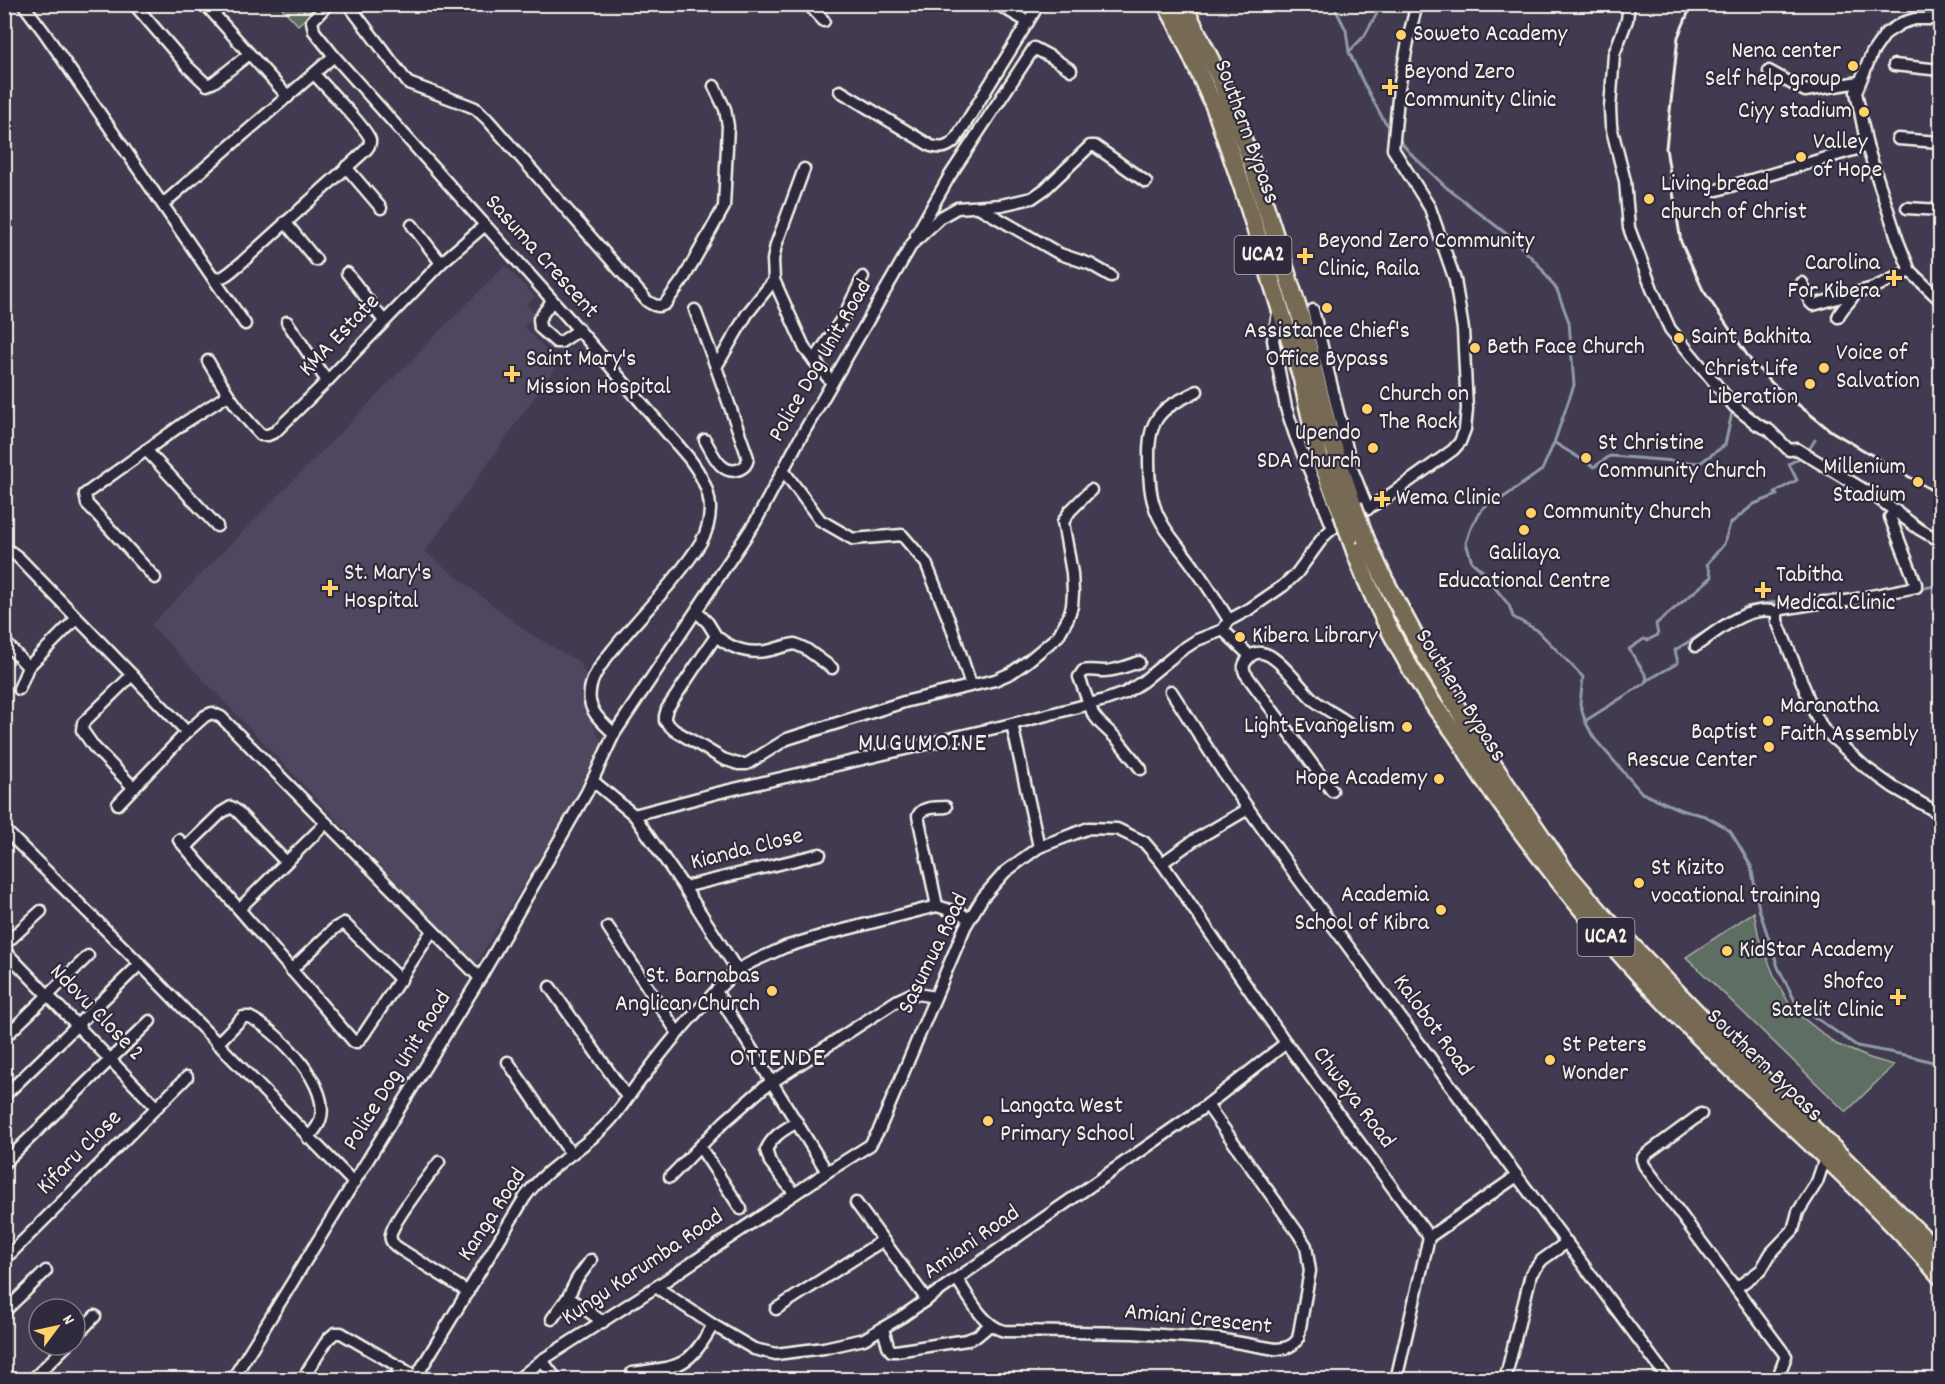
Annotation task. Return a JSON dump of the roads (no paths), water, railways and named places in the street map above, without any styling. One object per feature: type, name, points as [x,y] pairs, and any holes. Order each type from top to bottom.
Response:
[{"type":"highway","name":"Southern Bypass","points":[[1166,4],[1215,108],[1244,192],[1302,379],[1319,456],[1354,509]]},
{"type":"highway","name":"Southern Bypass","points":[[1183,4],[1221,81],[1252,164],[1300,318],[1330,436],[1354,509],[1359,563],[1397,641],[1436,708],[1459,738],[1477,769],[1515,823],[1583,912],[1661,999],[1866,1198],[1941,1276]]},
{"type":"highway","name":"Southern Bypass","points":[[1358,539],[1485,753],[1564,870],[1607,920],[1721,1038],[1941,1254]]},
{"type":"street","points":[[23,4],[245,324]]},
{"type":"street","points":[[134,4],[188,67],[207,85],[248,55]]},
{"type":"street","points":[[205,4],[248,55],[288,97]]},
{"type":"street","name":"Sasuma Crescent","points":[[328,4],[312,21],[312,28],[484,226],[579,330],[698,470],[706,486],[710,507],[707,527],[701,540],[673,579],[600,666],[591,684],[590,702],[597,716],[614,734]]},
{"type":"street","points":[[348,4],[408,82],[475,108],[487,119],[647,301],[654,306],[665,304],[684,278],[724,207],[728,126],[726,109],[714,86]]},
{"type":"street","points":[[808,4],[824,21]]},
{"type":"street","points":[[997,4],[1028,22]]},
{"type":"street","points":[[840,91],[931,146],[945,147],[956,139],[1040,4]]},
{"type":"street","points":[[634,816],[717,793],[1012,724],[1125,693],[1180,651],[1226,625],[1283,586],[1297,573],[1324,536],[1354,509],[1402,487],[1454,450],[1460,442],[1467,420],[1464,338],[1455,280],[1430,207],[1393,149],[1396,115],[1410,31],[1417,4]]},
{"type":"street","points":[[1629,4],[1627,20],[1614,54],[1611,126],[1624,181],[1629,228],[1670,329],[1740,412],[1769,430],[1789,450],[1797,449],[1941,541]]},
{"type":"street","points":[[1941,19],[1915,19],[1902,23],[1886,33],[1872,53],[1856,92],[1867,146],[1910,271],[1941,300]]},
{"type":"street","points":[[912,244],[937,197],[1034,48],[1071,70]]},
{"type":"street","points":[[163,204],[334,56]]},
{"type":"street","points":[[1894,65],[1941,70]]},
{"type":"street","points":[[1769,71],[1805,91],[1859,82]]},
{"type":"street","points":[[213,278],[220,279],[225,276],[367,148],[370,139],[363,129],[314,74]]},
{"type":"street","points":[[1898,139],[1941,142]]},
{"type":"street","name":"Police Dog Unit Road","points":[[614,734],[756,521],[831,383],[912,244],[950,212],[963,207],[1002,205],[1032,198],[1045,189],[1090,146],[1095,146],[1146,182]]},
{"type":"street","points":[[1717,190],[1867,146]]},
{"type":"street","points":[[346,167],[381,208]]},
{"type":"street","points":[[804,169],[776,244],[773,260],[774,280],[795,330],[831,383]]},
{"type":"street","points":[[977,206],[1060,254],[1090,264],[1111,276]]},
{"type":"street","points":[[1907,208],[1941,210]]},
{"type":"street","points":[[285,222],[316,260]]},
{"type":"street","points":[[412,225],[441,262]]},
{"type":"street","name":"KMA Estate","points":[[208,361],[228,395],[253,427],[261,435],[276,432],[441,262],[484,226]]},
{"type":"street","points":[[1803,283],[1813,305],[1873,288],[1910,271]]},
{"type":"street","points":[[347,273],[384,321]]},
{"type":"street","points":[[814,361],[844,316],[862,277]]},
{"type":"street","points":[[716,367],[747,314],[774,280]]},
{"type":"street","points":[[1838,316],[1854,294]]},
{"type":"street","points":[[552,301],[539,319],[540,328],[556,342],[561,342],[579,330]]},
{"type":"street","points":[[1279,307],[1273,340],[1286,408],[1333,528]]},
{"type":"street","points":[[695,310],[748,458],[747,463],[738,470],[729,471],[722,466],[705,440]]},
{"type":"street","points":[[1313,310],[1352,469],[1354,509]]},
{"type":"street","points":[[287,322],[327,381]]},
{"type":"street","points":[[1197,392],[1164,411],[1158,417],[1152,430],[1149,440],[1152,498],[1159,517],[1171,537],[1198,571],[1226,625],[1250,656]]},
{"type":"street","points":[[155,578],[91,508],[85,494],[184,423],[228,395]]},
{"type":"street","points":[[146,450],[217,526]]},
{"type":"street","points":[[783,470],[820,520],[854,539],[902,535],[926,563],[971,685]]},
{"type":"street","points":[[716,636],[680,688],[664,716],[674,730],[723,759],[738,764],[747,764],[787,739],[904,702],[995,680],[1011,673],[1058,636],[1068,618],[1073,593],[1064,522],[1070,511],[1091,490]]},
{"type":"street","points":[[1696,646],[1720,629],[1751,613],[1768,609],[1777,612],[1806,604],[1845,600],[1916,587],[1890,517],[1896,511]]},
{"type":"street","points":[[4,552],[11,552],[18,557],[187,732]]},
{"type":"street","points":[[697,612],[716,636],[727,645],[740,651],[769,651],[795,644],[832,668]]},
{"type":"street","points":[[1777,612],[1777,621],[1784,640],[1822,729],[1865,767],[1893,787],[1933,810],[1941,812]]},
{"type":"street","points":[[19,689],[28,667],[76,619]]},
{"type":"street","points":[[4,641],[28,667]]},
{"type":"street","points":[[1332,791],[1245,673],[1243,668],[1250,656],[1262,652],[1273,658],[1315,701],[1347,722]]},
{"type":"street","points":[[1139,662],[1116,670],[1083,671],[1079,681],[1088,704],[1100,723],[1118,739],[1141,769]]},
{"type":"street","points":[[132,675],[83,723],[82,730],[94,747],[134,788]]},
{"type":"street","name":"Kalobot Road","points":[[1171,690],[1248,809],[1669,1380]]},
{"type":"street","points":[[118,804],[187,732],[205,716],[217,713],[480,978]]},
{"type":"street","points":[[1012,724],[1039,847]]},
{"type":"street","points":[[614,734],[593,781],[634,816],[684,887],[737,970]]},
{"type":"street","name":"Police Dog Unit Road","points":[[232,1380],[480,978],[593,781]]},
{"type":"street","points":[[286,862],[231,807],[183,843],[354,1042],[357,1042],[364,1034],[432,931]]},
{"type":"street","points":[[946,807],[924,809],[918,816],[937,906],[962,914],[968,919]]},
{"type":"street","points":[[1162,862],[1192,841],[1248,809]]},
{"type":"street","points":[[239,909],[326,823]]},
{"type":"street","name":"Sasumua Road","points":[[794,1193],[870,1145],[879,1130],[968,919],[983,897],[1005,872],[1039,847],[1089,828],[1116,829],[1144,842],[1162,862]]},
{"type":"street","points":[[4,830],[140,964],[354,1183]]},
{"type":"street","name":"Kianda Close","points":[[684,887],[820,854]]},
{"type":"street","name":"Chweya Road","points":[[1162,862],[1286,1043],[1429,1237]]},
{"type":"street","name":"Kanga Road","points":[[419,1378],[468,1292],[536,1182],[588,1143],[609,1122],[677,1032],[737,970],[785,947],[937,906]]},
{"type":"street","points":[[4,947],[41,911]]},
{"type":"street","points":[[291,970],[335,928],[344,923],[401,980]]},
{"type":"street","points":[[608,927],[677,1032]]},
{"type":"street","name":"Ndovu Close 2","points":[[4,947],[156,1107]]},
{"type":"street","points":[[4,1038],[88,956]]},
{"type":"street","points":[[4,1096],[140,964]]},
{"type":"street","points":[[550,987],[627,1097]]},
{"type":"street","points":[[716,991],[827,1172]]},
{"type":"street","points":[[670,1177],[738,1109],[771,1082],[898,1000],[913,993],[934,998]]},
{"type":"street","points":[[217,1044],[243,1017],[249,1017],[286,1045],[309,1073],[322,1108],[320,1122],[308,1138]]},
{"type":"street","points":[[4,1163],[150,1020]]},
{"type":"street","name":"Amiani Road","points":[[656,1287],[754,1349],[776,1354],[846,1344],[864,1339],[884,1329],[927,1300],[1207,1104],[1286,1043]]},
{"type":"street","points":[[508,1062],[571,1154]]},
{"type":"street","name":"Kifaru Close","points":[[4,1260],[187,1077]]},
{"type":"street","name":"Amiani Crescent","points":[[990,1324],[1004,1331],[1133,1333],[1218,1339],[1275,1349],[1284,1349],[1294,1344],[1298,1339],[1310,1271],[1306,1246],[1207,1104]]},
{"type":"street","points":[[1701,1114],[1642,1159],[1644,1165],[1786,1356],[1778,1380]]},
{"type":"street","points":[[794,1193],[770,1162],[766,1150],[771,1140],[797,1122]]},
{"type":"street","points":[[700,1147],[741,1209]]},
{"type":"street","points":[[1736,1288],[1761,1270],[1771,1253],[1793,1230],[1798,1212],[1817,1182],[1825,1158]]},
{"type":"street","points":[[439,1162],[397,1220],[391,1239],[399,1249],[468,1292]]},
{"type":"street","points":[[1396,1380],[1429,1237],[1517,1176]]},
{"type":"street","name":"Kungu Karumba Road","points":[[517,1380],[542,1360],[656,1287],[794,1193]]},
{"type":"street","points":[[856,1203],[927,1300]]},
{"type":"street","points":[[776,1309],[882,1241]]},
{"type":"street","points":[[1504,1380],[1531,1274],[1542,1260],[1567,1242]]},
{"type":"street","points":[[552,1319],[591,1260]]},
{"type":"street","points":[[4,1312],[46,1271]]},
{"type":"street","points":[[884,1329],[891,1351],[967,1340],[977,1336],[990,1324],[976,1308],[957,1278]]},
{"type":"street","points":[[568,1297],[603,1322]]},
{"type":"street","points":[[87,1324],[95,1316]]},
{"type":"street","points":[[632,1373],[675,1366],[687,1361],[700,1347],[713,1325]]},
{"type":"street","points":[[303,1380],[331,1335],[341,1333],[419,1378]]},
{"type":"street","points":[[32,1380],[55,1357]]},
{"type":"street","points":[[542,1360],[557,1380]]},
{"type":"street","points":[[393,1380],[401,1367]]},
{"type":"waterway","points":[[1333,4],[1346,30],[1349,52],[1383,119],[1391,129]]},
{"type":"waterway","points":[[1349,52],[1365,35],[1382,4]]},
{"type":"waterway","points":[[1397,137],[1410,153],[1447,188],[1513,239],[1538,264],[1557,290],[1569,322],[1574,385],[1554,443],[1542,470],[1497,502],[1491,502],[1483,508],[1471,528],[1466,543],[1472,562],[1486,574],[1509,605],[1513,617],[1537,630],[1583,677],[1580,704],[1585,721],[1594,738],[1642,793],[1681,810],[1705,816],[1730,831],[1751,866],[1759,909],[1778,967],[1797,1005],[1857,1046],[1940,1064]]},
{"type":"waterway","points":[[1555,443],[1594,467],[1610,456],[1700,463],[1725,445],[1733,408]]},
{"type":"waterway","points":[[1585,721],[1645,683],[1647,677],[1629,649],[1644,639],[1648,640],[1658,635],[1656,624],[1712,577],[1707,564],[1724,544],[1730,524],[1754,504],[1777,495],[1775,492],[1797,480],[1789,464],[1806,454],[1815,440]]},
{"type":"waterway","points":[[1919,589],[1940,585]]},
{"type":"waterway","points":[[1732,615],[1745,607],[1782,601],[1787,605]]},
{"type":"waterway","points":[[1646,681],[1678,663],[1675,650],[1721,622]]},
{"type":"railway","points":[[1692,4],[1678,37],[1666,148],[1681,242],[1703,290],[1752,362],[1774,385],[1831,431],[1940,495]]},
{"type":"place","name":"Soweto Academy","points":[[1401,35]]},
{"type":"place","name":"Nena center Self help group","points":[[1853,66]]},
{"type":"place","name":"Beyond Zero Community Clinic","points":[[1390,87]]},
{"type":"place","name":"Ciyy stadium","points":[[1864,112]]},
{"type":"place","name":"Valley of Hope","points":[[1801,157]]},
{"type":"place","name":"Living bread church of Christ","points":[[1649,199]]},
{"type":"place","name":"Beyond Zero Community Clinic, Raila","points":[[1305,256]]},
{"type":"place","name":"Carolina For Kibera","points":[[1894,278]]},
{"type":"place","name":"Assistance Chief's Office Bypass","points":[[1327,308]]},
{"type":"place","name":"Saint Bakhita","points":[[1679,338]]},
{"type":"place","name":"Beth Face Church","points":[[1475,348]]},
{"type":"place","name":"Voice of Salvation","points":[[1824,368]]},
{"type":"place","name":"Saint Mary's Mission Hospital","points":[[512,374]]},
{"type":"place","name":"Christ Life Liberation","points":[[1810,384]]},
{"type":"place","name":"Church on The Rock","points":[[1367,409]]},
{"type":"place","name":"Upendo SDA Church","points":[[1373,448]]},
{"type":"place","name":"St Christine Community Church","points":[[1586,458]]},
{"type":"place","name":"Millenium Stadium","points":[[1918,482]]},
{"type":"place","name":"Wema Clinic","points":[[1382,499]]},
{"type":"place","name":"Community Church","points":[[1531,513]]},
{"type":"place","name":"Galilaya Educational Centre","points":[[1524,530]]},
{"type":"place","name":"St. Mary's Hospital","points":[[330,588]]},
{"type":"place","name":"Tabitha Medical Clinic","points":[[1763,590]]},
{"type":"place","name":"Kibera Library","points":[[1240,637]]},
{"type":"place","name":"Maranatha Faith Assembly","points":[[1768,721]]},
{"type":"place","name":"Light Evangelism","points":[[1407,727]]},
{"type":"place","name":"Baptist Rescue Center","points":[[1769,747]]},
{"type":"place","name":"Hope Academy","points":[[1439,779]]},
{"type":"place","name":"St Kizito vocational training","points":[[1639,883]]},
{"type":"place","name":"Academia School of Kibra","points":[[1441,910]]},
{"type":"place","name":"KidStar Academy","points":[[1727,951]]},
{"type":"place","name":"St. Barnabas Anglican Church","points":[[772,991]]},
{"type":"place","name":"Shofco Satelit Clinic","points":[[1898,997]]},
{"type":"place","name":"St Peters Wonder","points":[[1550,1060]]},
{"type":"place","name":"Langata West Primary School","points":[[988,1121]]},
{"type":"district","name":"MUGUMOINE","points":[[923,744]]},
{"type":"district","name":"OTIENDE","points":[[778,1059]]}]
